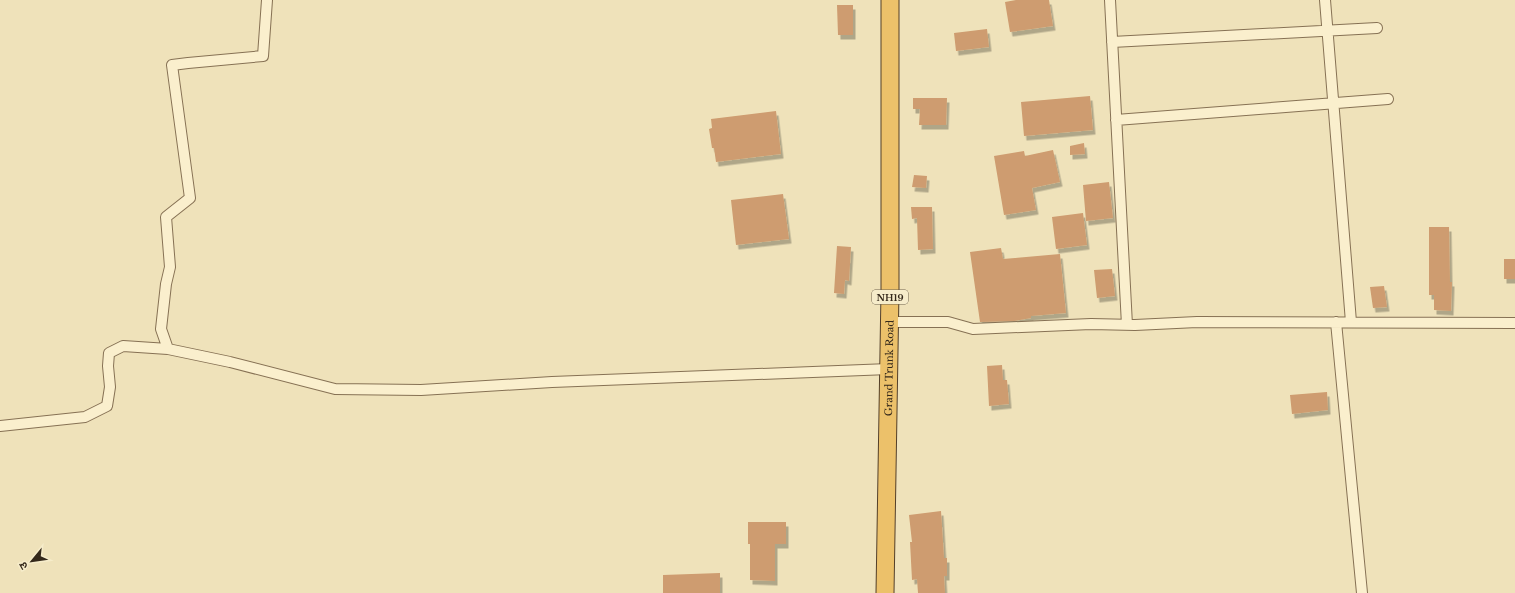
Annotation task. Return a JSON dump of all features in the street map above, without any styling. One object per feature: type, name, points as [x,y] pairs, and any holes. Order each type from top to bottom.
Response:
[{"type":"highway","name":"Grand Trunk Road","points":[[886,593],[890,322],[890,0]]},
{"type":"street","points":[[168,349],[161,329],[166,284],[170,267],[166,217],[190,198],[172,66],[188,63],[263,56],[267,0]]},
{"type":"street","points":[[1110,0],[1127,325]]},
{"type":"street","points":[[1325,0],[1351,322]]},
{"type":"street","points":[[1112,42],[1377,28]]},
{"type":"street","points":[[1116,120],[1388,99]]},
{"type":"street","points":[[890,322],[948,322],[974,329],[1091,324],[1127,325],[1197,322],[1515,323]]},
{"type":"street","points":[[1336,322],[1362,593]]},
{"type":"street","points":[[0,426],[86,418],[107,406],[110,387],[108,366],[109,353],[123,346],[168,349],[230,362],[334,388],[421,390],[552,382],[889,369]]},
{"type":"building","points":[[1016,0],[1049,0],[1053,26],[1010,32],[1005,2]]},
{"type":"building","points":[[837,5],[853,5],[853,35],[838,35]]},
{"type":"building","points":[[987,29],[989,47],[956,51],[954,33]]},
{"type":"building","points":[[1090,96],[1093,130],[1024,136],[1021,102]]},
{"type":"building","points":[[913,98],[947,98],[946,125],[919,125],[920,109],[913,109]]},
{"type":"building","points":[[776,111],[781,154],[716,162],[709,129],[712,128],[711,119]]},
{"type":"building","points":[[1084,143],[1085,154],[1070,155],[1070,146]]},
{"type":"building","points":[[1053,150],[1060,182],[1032,188],[1036,210],[1004,215],[994,156],[1024,151],[1025,156]]},
{"type":"building","points":[[914,175],[927,176],[926,188],[912,187]]},
{"type":"building","points":[[1109,182],[1113,218],[1086,221],[1083,185]]},
{"type":"building","points":[[783,194],[789,239],[736,245],[731,200]]},
{"type":"building","points":[[911,207],[932,207],[933,249],[918,250],[917,218],[912,219]]},
{"type":"building","points":[[1083,213],[1087,245],[1056,249],[1052,217]]},
{"type":"building","points":[[1429,227],[1449,227],[1450,282],[1452,282],[1451,311],[1434,310],[1434,295],[1429,295]]},
{"type":"building","points":[[837,246],[851,247],[849,281],[845,280],[844,294],[834,293]]},
{"type":"building","points":[[1001,248],[1003,259],[1060,254],[1066,313],[1031,316],[1031,318],[1014,321],[980,322],[970,252]]},
{"type":"building","points":[[1504,259],[1515,259],[1515,279],[1504,279]]},
{"type":"building","points":[[1112,269],[1115,296],[1097,298],[1094,270]]},
{"type":"building","points":[[1384,286],[1387,307],[1373,308],[1370,287]]},
{"type":"building","points":[[1002,365],[1003,380],[1007,380],[1009,404],[989,406],[987,366]]},
{"type":"building","points":[[1327,392],[1328,410],[1292,414],[1290,395]]},
{"type":"building","points":[[941,511],[944,558],[947,558],[947,576],[944,576],[945,593],[918,593],[917,579],[912,580],[910,542],[912,542],[909,515]]},
{"type":"building","points":[[748,522],[786,522],[786,544],[775,544],[775,581],[750,580],[750,544],[748,544]]},
{"type":"building","points":[[720,573],[720,593],[663,593],[663,575]]}]
